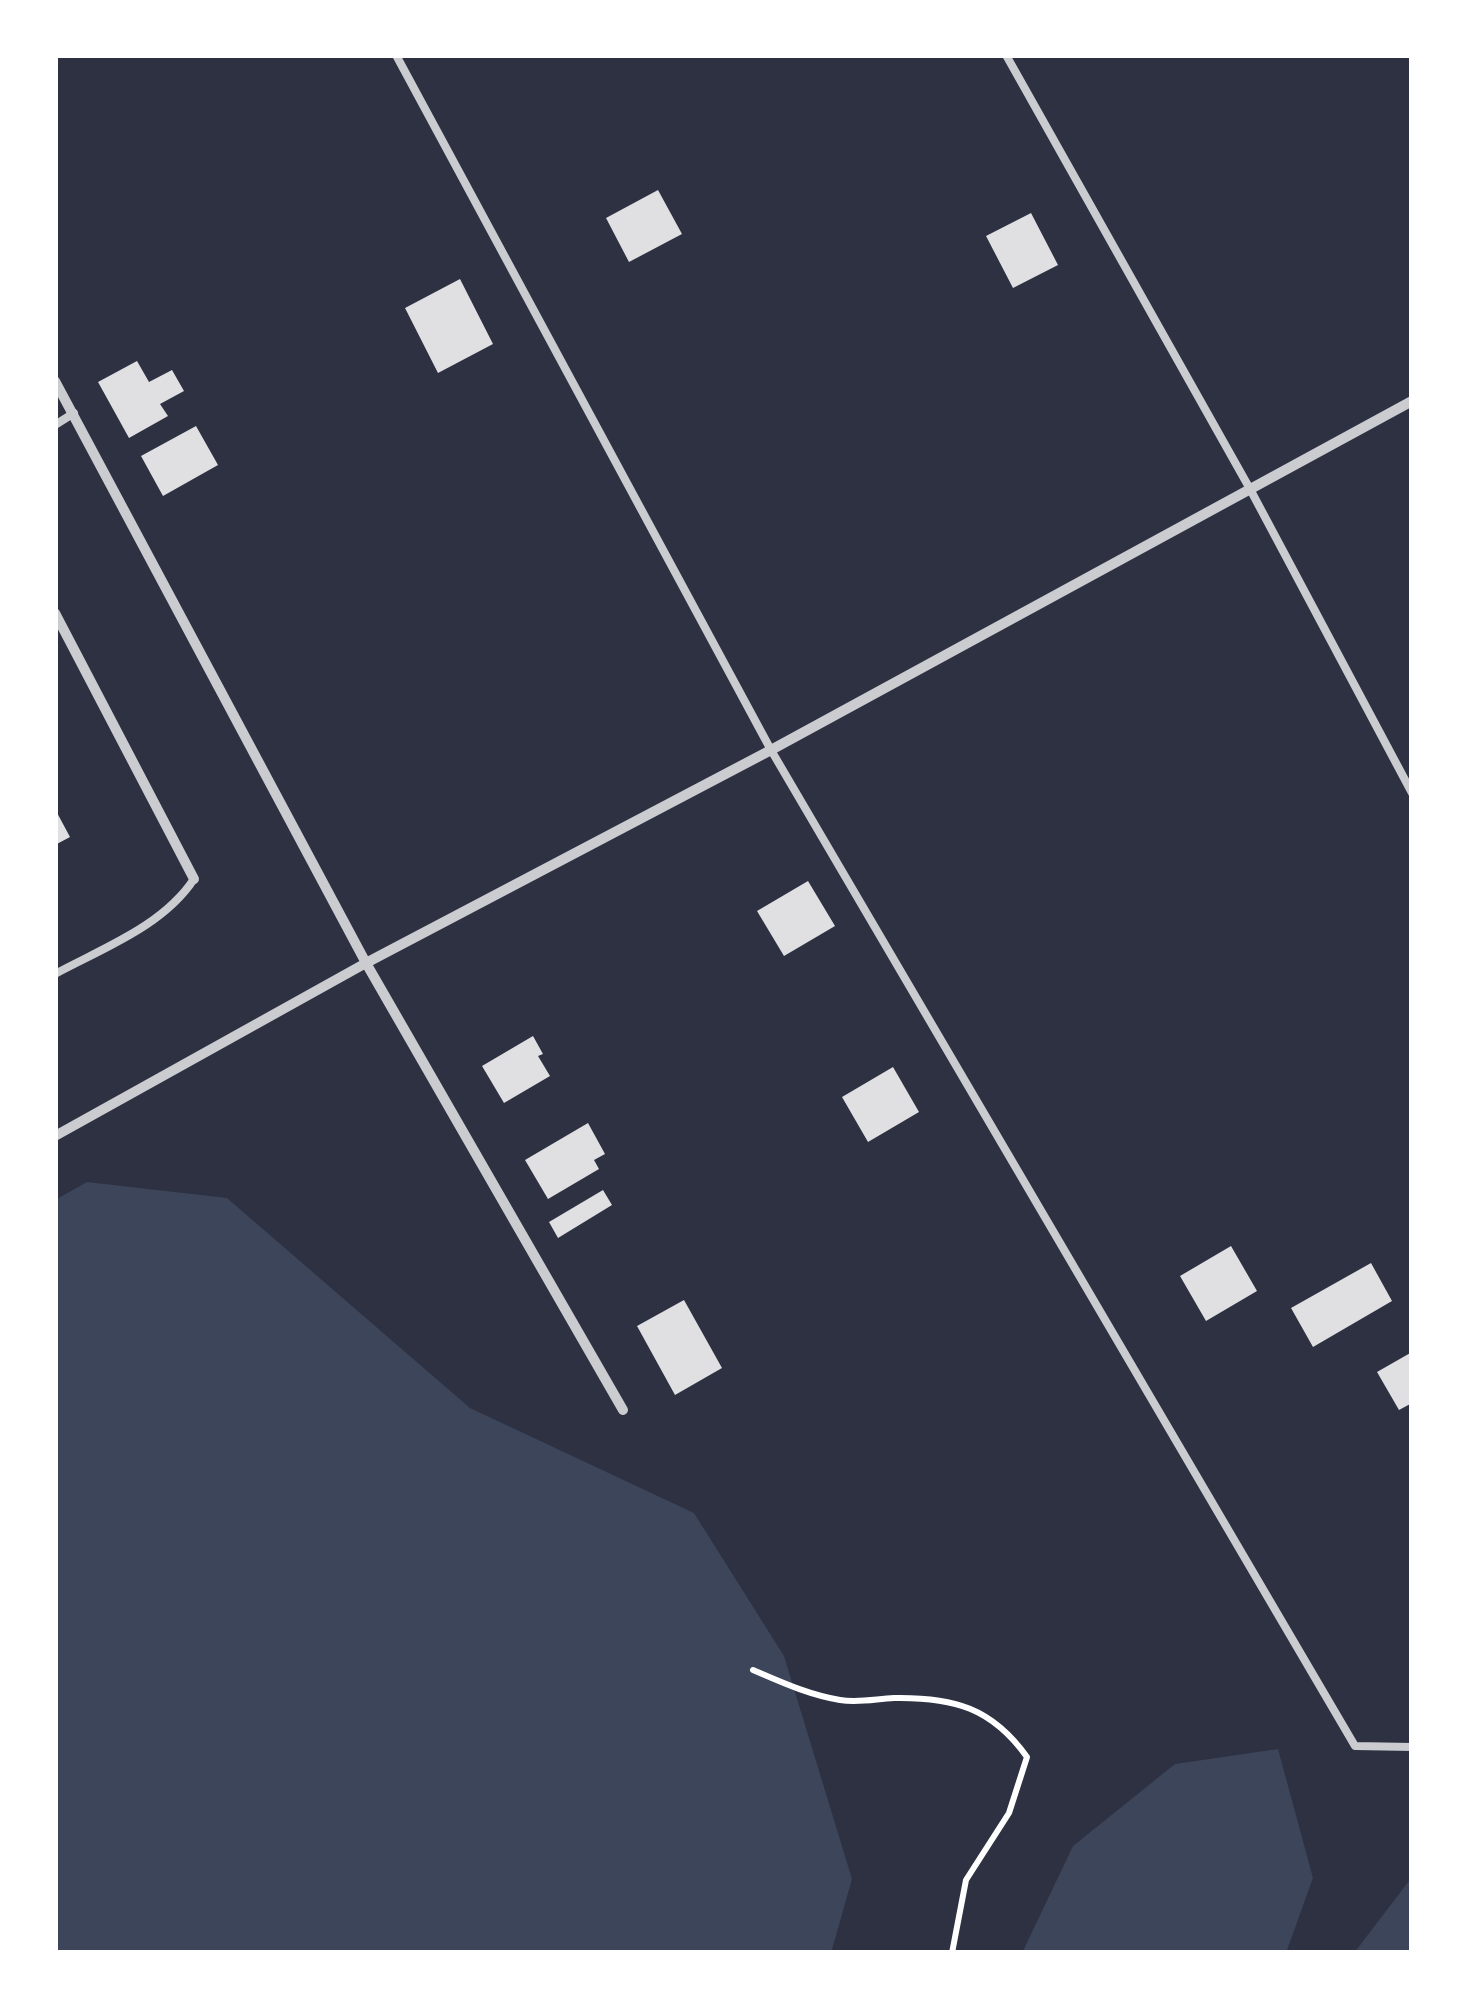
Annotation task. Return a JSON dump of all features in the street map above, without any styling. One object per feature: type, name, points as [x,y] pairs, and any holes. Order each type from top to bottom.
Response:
[{"type":"street","points":[[55,381],[366,963],[623,1410]]},
{"type":"street","points":[[55,1136],[366,963],[771,750],[1412,401]]},
{"type":"street","points":[[55,613],[194,879]]},
{"type":"lane","points":[[396,55],[771,750],[1355,1746],[1412,1747]]},
{"type":"lane","points":[[1006,55],[1250,489],[1412,792]]},
{"type":"lane","points":[[55,426],[74,414]]},
{"type":"lane","points":[[55,974],[157,918],[184,894],[194,879]]},
{"type":"path","points":[[752,1670],[809,1694],[842,1700],[895,1698],[961,1704],[1007,1729],[1027,1757],[1010,1812],[966,1880],[952,1953]]},
{"type":"shaded area","points":[[87,1182],[227,1198],[470,1408],[694,1513],[784,1656],[852,1879],[831,1953],[55,1953],[55,1200]]},
{"type":"shaded area","points":[[1278,1749],[1313,1878],[1286,1953],[1022,1953],[1073,1846],[1175,1764]]},
{"type":"shaded area","points":[[1412,1877],[1412,1953],[1354,1953]]},
{"type":"building","points":[[658,190],[682,234],[629,262],[606,218]]},
{"type":"building","points":[[1031,213],[1058,265],[1013,288],[986,236]]},
{"type":"building","points":[[460,279],[493,344],[438,373],[405,308]]},
{"type":"building","points":[[137,361],[149,382],[172,370],[184,391],[160,404],[168,416],[129,438],[98,382]]},
{"type":"building","points":[[196,426],[218,465],[163,496],[141,456]]},
{"type":"building","points":[[55,809],[70,837],[55,845]]},
{"type":"building","points":[[808,881],[835,926],[784,956],[757,911]]},
{"type":"building","points":[[533,1036],[543,1054],[538,1056],[550,1076],[504,1103],[482,1066]]},
{"type":"building","points":[[893,1067],[919,1112],[868,1142],[842,1097]]},
{"type":"building","points":[[588,1123],[605,1154],[594,1160],[599,1169],[548,1199],[525,1160]]},
{"type":"building","points":[[603,1190],[612,1205],[558,1238],[549,1222]]},
{"type":"building","points":[[1231,1246],[1257,1291],[1206,1321],[1180,1276]]},
{"type":"building","points":[[1371,1263],[1392,1301],[1313,1347],[1291,1308]]},
{"type":"building","points":[[684,1300],[722,1368],[675,1395],[637,1326]]},
{"type":"building","points":[[1412,1352],[1412,1403],[1399,1410],[1377,1372]]}]
